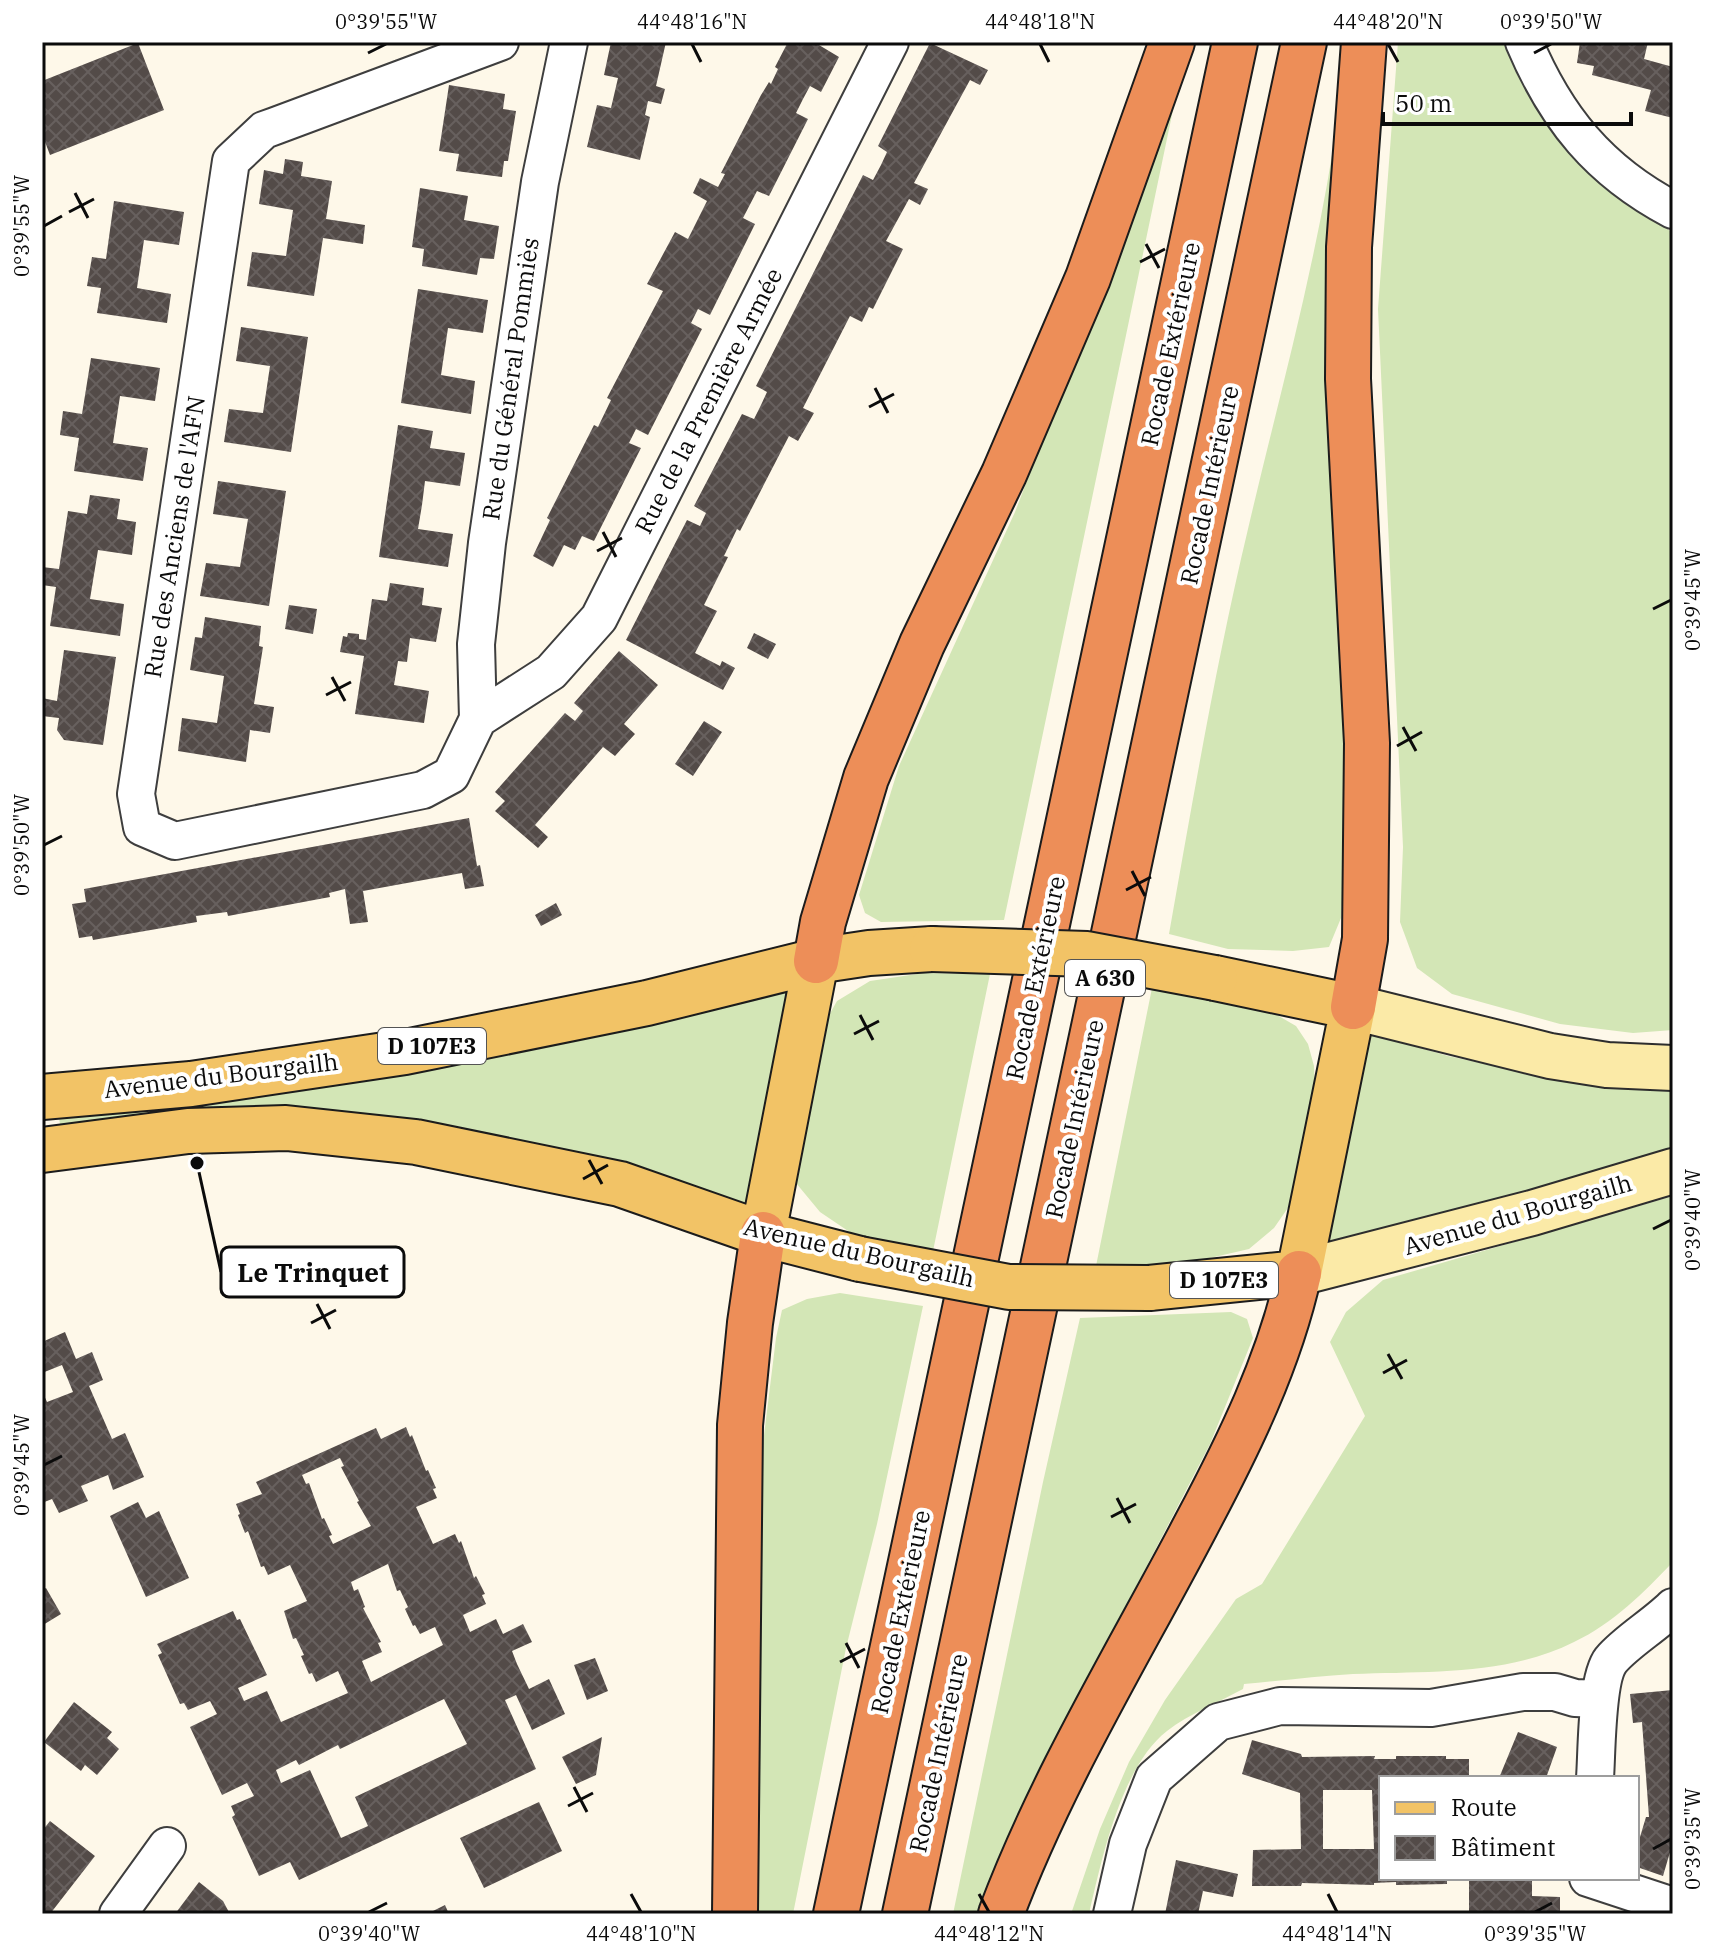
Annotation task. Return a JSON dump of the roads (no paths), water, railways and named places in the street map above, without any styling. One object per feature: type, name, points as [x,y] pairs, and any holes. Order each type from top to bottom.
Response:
[{"type":"highway","points":[[816,961],[823,922],[866,778],[922,644],[1004,474],[1088,278],[1172,42]]},
{"type":"highway","name":"Rocade Extérieure","points":[[836,1914],[1235,42]]},
{"type":"highway","name":"Rocade Intérieure","points":[[905,1914],[1304,42]]},
{"type":"highway","points":[[1353,1007],[1365,939],[1367,743],[1348,379],[1349,262],[1364,42]]},
{"type":"highway","points":[[735,1914],[740,1425],[763,1234]]},
{"type":"highway","points":[[1001,1914],[1016,1874],[1077,1747],[1228,1464],[1288,1323],[1299,1273]]},
{"type":"main road","name":"Avenue du Bourgailh","points":[[42,1097],[191,1084],[405,1052],[647,1003],[816,961],[869,953],[932,949],[1087,954],[1353,1007],[1550,1056],[1607,1065],[1673,1068]]},
{"type":"main road","points":[[763,1234],[816,961]]},
{"type":"main road","points":[[1299,1273],[1353,1007]]},
{"type":"main road","name":"Avenue du Bourgailh","points":[[42,1150],[188,1131],[286,1128],[416,1142],[620,1184],[763,1234],[860,1259],[1009,1287],[1149,1288],[1299,1273],[1532,1213],[1673,1171]]},
{"type":"street","name":"Rue des Anciens de l'AFN","points":[[478,719],[451,775],[423,790],[175,841],[142,827],[136,794],[231,161],[264,130],[500,42]]},
{"type":"street","name":"Rue du Général Pommiès","points":[[478,719],[476,644],[487,543],[540,182],[569,42]]},
{"type":"street","name":"Rue de la Première Armée","points":[[478,719],[551,672],[599,618],[890,42]]},
{"type":"street","points":[[1524,42],[1548,93],[1578,137],[1605,164],[1673,210]]},
{"type":"street","points":[[1595,1776],[1600,1699],[1605,1673],[1611,1661],[1673,1607]]},
{"type":"street","points":[[1112,1914],[1128,1844],[1154,1778],[1218,1722],[1280,1706],[1431,1708],[1523,1692],[1555,1692],[1575,1698],[1600,1699]]},
{"type":"street","points":[[118,1914],[167,1846]]},
{"type":"street","points":[[1594,1880],[1673,1906]]},
{"type":"place","name":"Le Trinquet","points":[[197,1163]]}]
